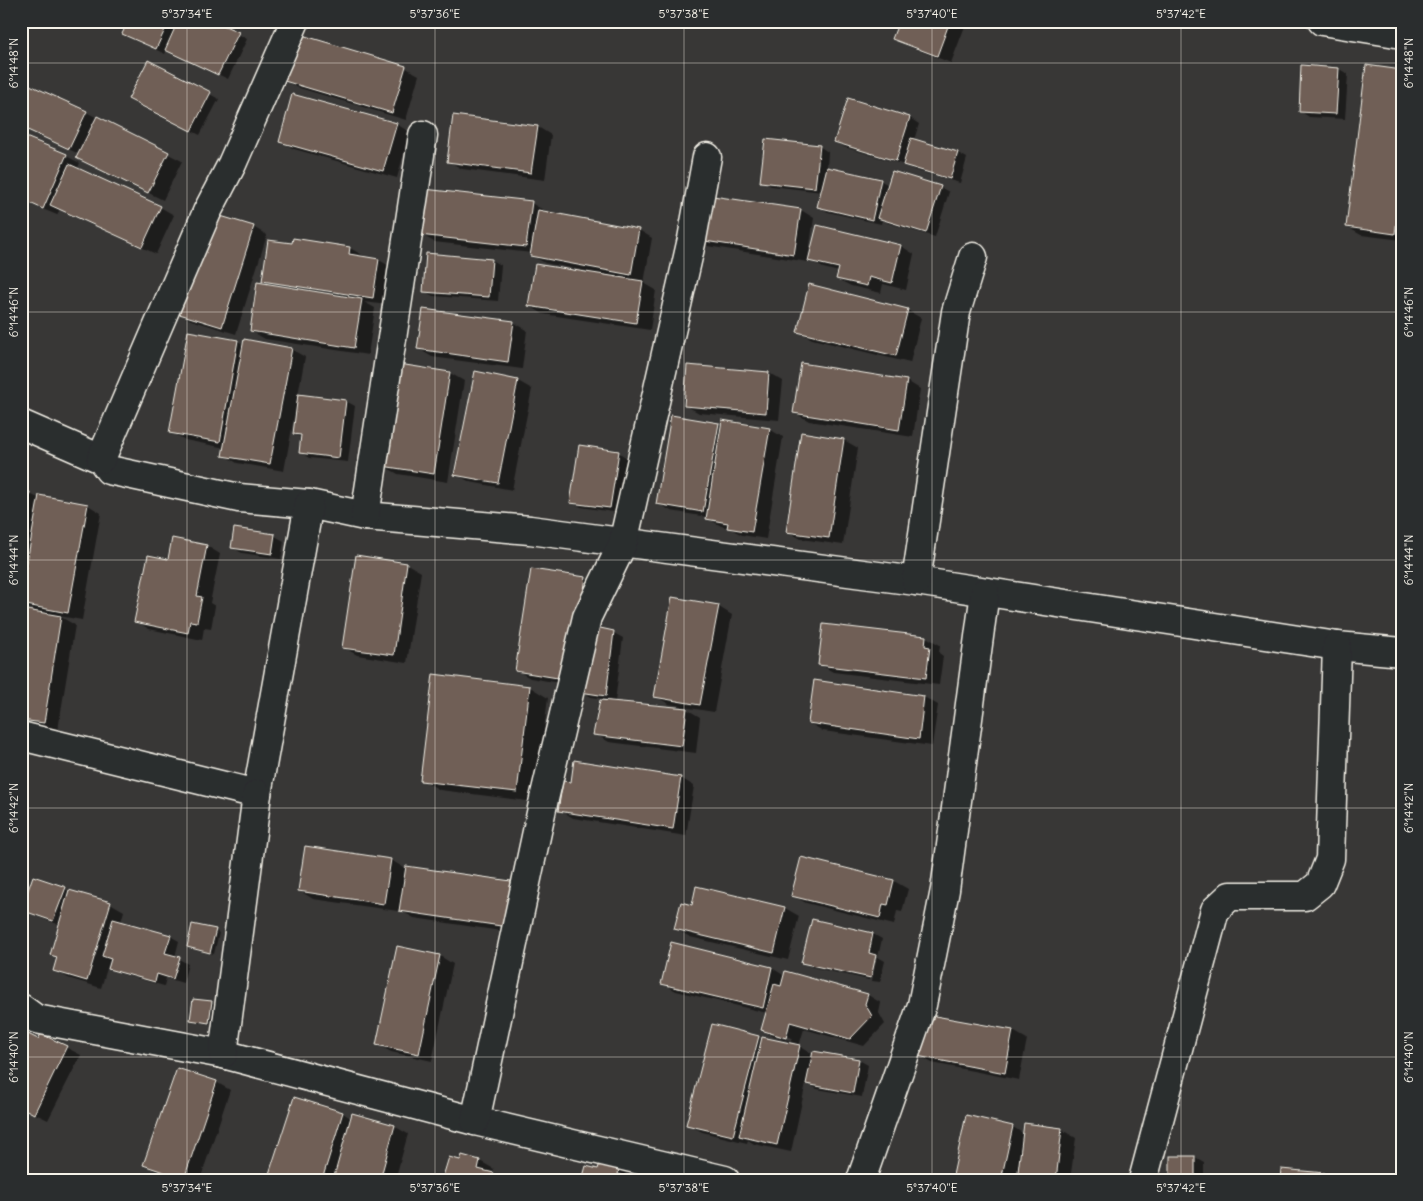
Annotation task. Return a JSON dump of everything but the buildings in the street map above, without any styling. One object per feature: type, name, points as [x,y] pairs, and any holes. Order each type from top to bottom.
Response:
[{"type":"street","points":[[100,459],[208,212],[232,164],[295,21]]},
{"type":"street","points":[[1322,21],[1402,34]]},
{"type":"street","points":[[365,516],[424,135]]},
{"type":"street","points":[[475,1121],[544,799],[587,617],[623,543],[692,239],[707,157]]},
{"type":"street","points":[[916,581],[956,312],[973,257]]},
{"type":"street","points":[[21,424],[100,459],[109,470],[239,498],[309,504],[365,516],[530,530],[916,581],[1337,646],[1402,652]]},
{"type":"street","points":[[223,1054],[257,794],[309,504]]},
{"type":"street","points":[[861,1180],[922,1005],[945,890],[985,592]]},
{"type":"street","points":[[1143,1180],[1215,910],[1230,896],[1305,896],[1320,884],[1330,859],[1337,646]]},
{"type":"street","points":[[21,736],[257,794]]},
{"type":"street","points":[[21,1008],[36,1019],[223,1054],[475,1121],[724,1180]]}]
